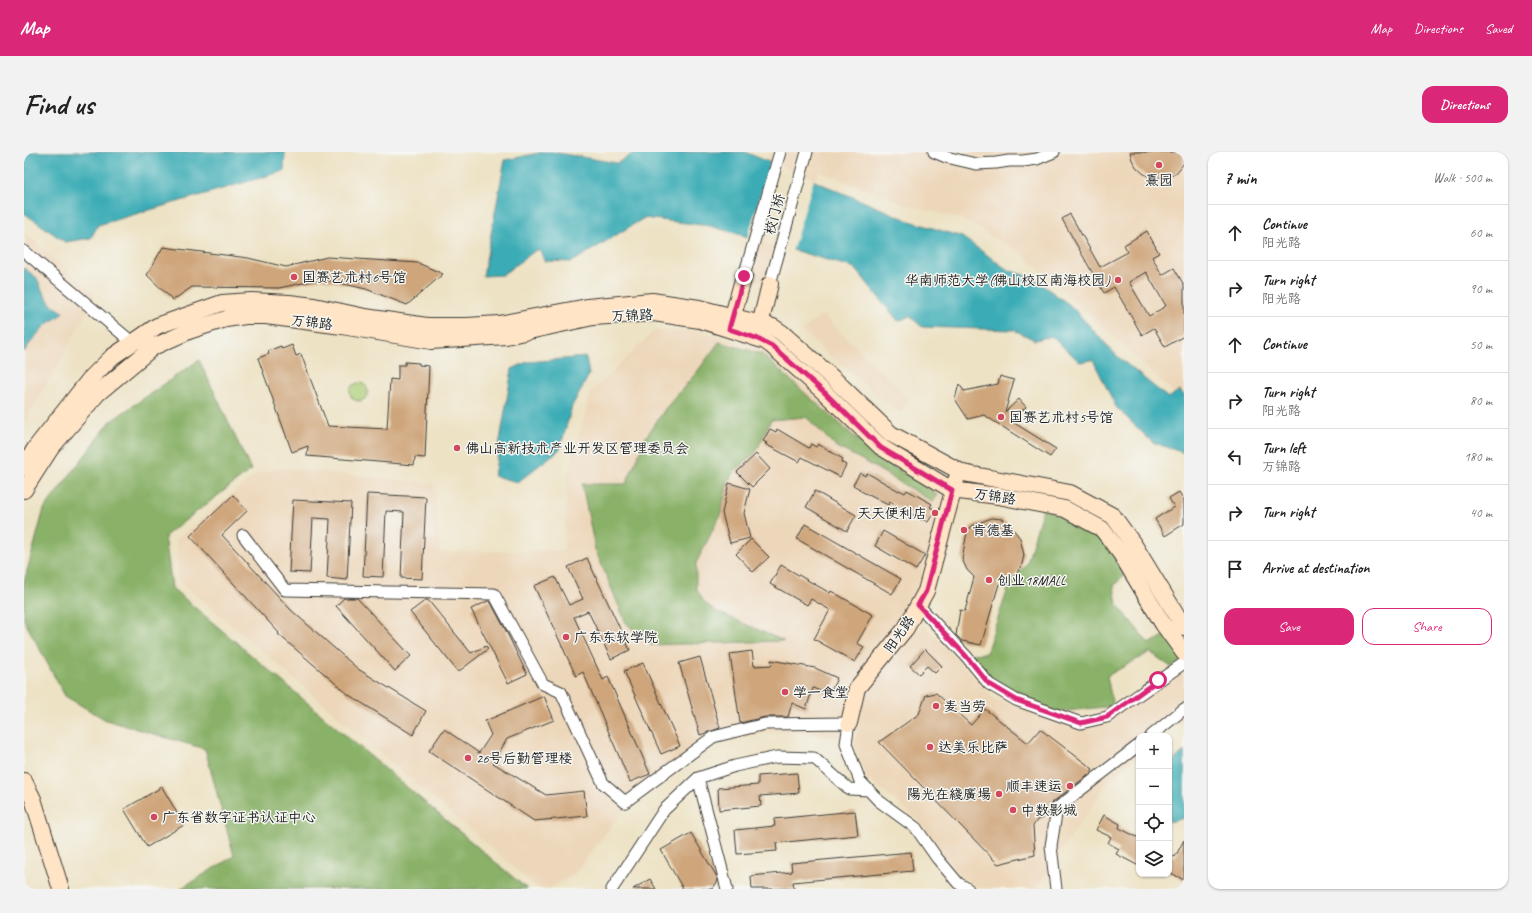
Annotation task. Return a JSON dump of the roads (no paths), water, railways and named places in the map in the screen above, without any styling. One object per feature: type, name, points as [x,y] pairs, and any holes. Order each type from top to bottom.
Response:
[{"type":"street","name":"校门桥","points":[[770,284],[807,152]]},
{"type":"street","points":[[934,152],[946,157],[976,164],[996,163],[1009,160],[1023,161],[1037,159],[1054,152]]},
{"type":"street","name":"校门桥","points":[[744,276],[778,157]]},
{"type":"street","points":[[24,251],[132,343]]},
{"type":"street","points":[[731,323],[744,276]]},
{"type":"street","points":[[758,330],[770,284]]},
{"type":"street","name":"万锦路","points":[[24,466],[36,447],[89,380],[112,356],[157,326],[222,303],[251,301],[314,306],[365,317],[427,326],[467,326],[500,324],[587,307],[652,301],[699,308],[731,323]]},
{"type":"street","name":"万锦路","points":[[24,490],[51,448],[98,393],[153,347],[189,330],[226,319],[245,316],[266,316],[342,326],[431,341],[506,336],[593,317],[654,313],[731,323],[758,330],[773,327],[782,333],[836,380],[890,434],[963,473],[1070,493],[1113,516],[1134,545],[1184,627]]},
{"type":"street","name":"万锦路","points":[[758,330],[772,346],[824,392],[881,448],[952,490],[998,496],[1065,509],[1102,529],[1121,554],[1163,624],[1184,654]]},
{"type":"street","name":"阳光路","points":[[850,723],[857,688],[906,628],[926,591],[952,490],[959,471]]},
{"type":"street","points":[[243,535],[286,590],[494,594],[543,684],[561,692],[603,783],[625,802],[713,737],[765,724],[850,723],[846,744],[860,781],[879,801],[916,828],[937,858],[958,883],[968,889]]},
{"type":"street","points":[[918,605],[966,656],[989,684],[1016,700],[1081,723],[1107,717],[1184,663]]},
{"type":"street","points":[[1155,733],[1184,709]]},
{"type":"street","points":[[1056,889],[1051,846],[1057,808],[1136,747]]},
{"type":"street","points":[[612,889],[664,810],[698,778],[735,766],[777,757],[814,758],[849,788],[869,790]]},
{"type":"street","points":[[698,778],[727,889]]},
{"type":"street","points":[[24,781],[33,799],[61,889]]},
{"type":"water","points":[[24,152],[285,152],[284,171],[98,225],[91,238],[65,242],[24,213]]},
{"type":"water","points":[[544,152],[617,163],[636,152],[745,152],[910,221],[962,237],[1008,270],[1033,278],[1071,306],[1117,356],[1168,398],[1179,391],[1184,395],[1184,453],[1152,442],[1116,407],[1093,360],[1080,362],[1051,336],[1035,340],[1014,330],[922,327],[910,316],[898,321],[855,268],[710,226],[644,218],[572,262],[544,261],[541,251],[536,250],[502,275],[483,276],[505,160]]},
{"type":"water","points":[[24,268],[37,278],[42,290],[51,304],[63,312],[60,316],[44,327],[24,352]]},
{"type":"water","points":[[586,357],[589,375],[572,406],[560,449],[518,482],[494,476],[512,369],[527,362]]},
{"type":"water","points":[[1184,751],[1184,818],[1172,821],[1172,769],[1172,762]]},
{"type":"place","name":"熹园","points":[[1159,165]]},
{"type":"place","name":"国赛艺术村6号馆","points":[[294,277]]},
{"type":"place","name":"华南师范大学(佛山校区南海校园)","points":[[1118,280]]},
{"type":"place","name":"国赛艺术村5号馆","points":[[1001,417]]},
{"type":"place","name":"佛山高新技术产业开发区管理委员会","points":[[457,448]]},
{"type":"place","name":"天天便利店","points":[[935,513]]},
{"type":"place","name":"肯德基","points":[[964,530]]},
{"type":"place","name":"创业18MALL","points":[[989,580]]},
{"type":"place","name":"广东东软学院","points":[[566,637]]},
{"type":"place","name":"学一食堂","points":[[785,692]]},
{"type":"place","name":"麦当劳","points":[[936,706]]},
{"type":"place","name":"达美乐比萨","points":[[930,747]]},
{"type":"place","name":"26号后勤管理楼","points":[[468,758]]},
{"type":"place","name":"顺丰速运","points":[[1070,786]]},
{"type":"place","name":"陽光在綫廣場","points":[[999,794]]},
{"type":"place","name":"中数影城","points":[[1013,810]]},
{"type":"place","name":"广东省数字证书认证中心","points":[[154,817]]}]
